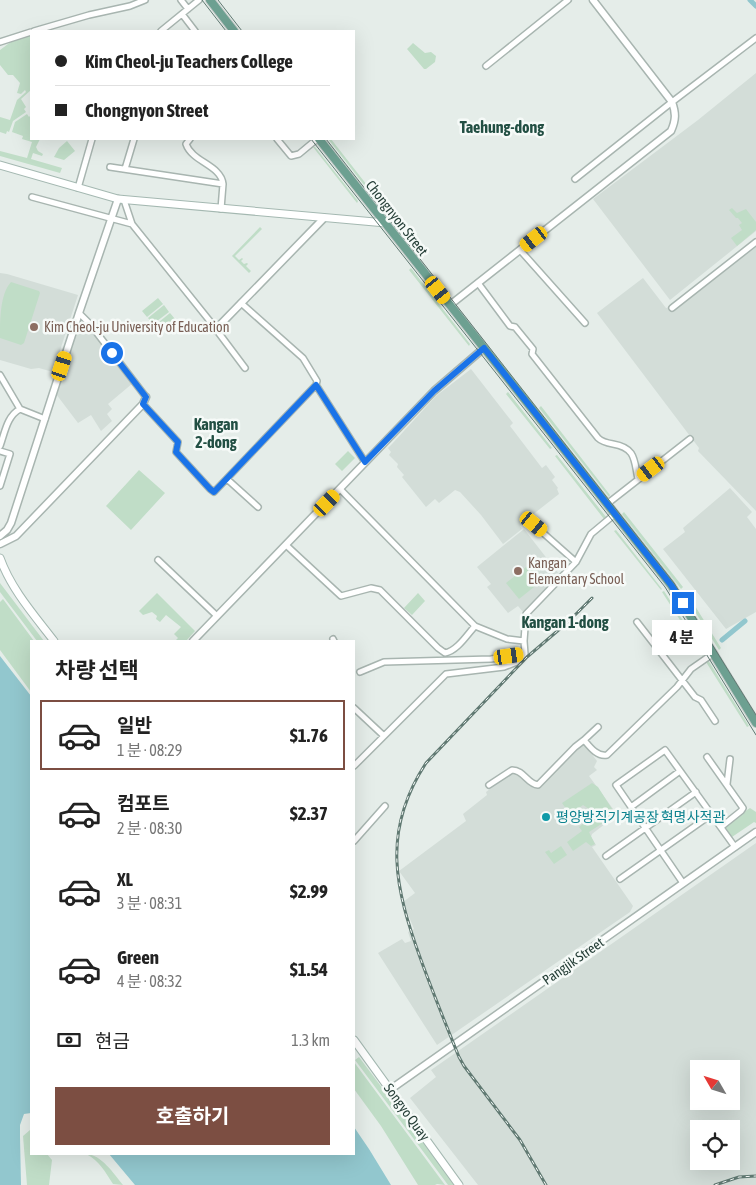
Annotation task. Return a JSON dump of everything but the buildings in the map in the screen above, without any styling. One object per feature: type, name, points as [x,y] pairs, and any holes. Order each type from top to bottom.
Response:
[{"type":"main road","points":[[210,0],[233,30]]},
{"type":"main road","name":"Chongnyon Street","points":[[319,140],[671,585],[756,723]]},
{"type":"main road","points":[[0,165],[121,199],[386,223]]},
{"type":"main road","points":[[0,558],[4,570],[12,583],[53,640]]},
{"type":"main road","name":"Songyo Quay","points":[[355,1041],[460,1185]]},
{"type":"street","points":[[39,30],[89,15],[130,6],[145,0]]},
{"type":"street","points":[[181,0],[188,9]]},
{"type":"street","points":[[162,30],[199,0]]},
{"type":"street","points":[[486,66],[568,0]]},
{"type":"street","points":[[450,305],[671,132],[675,122],[676,111],[672,102],[592,0]]},
{"type":"street","points":[[182,14],[194,30]]},
{"type":"street","points":[[0,42],[30,33]]},
{"type":"street","points":[[575,179],[756,38]]},
{"type":"street","points":[[78,188],[92,140]]},
{"type":"street","points":[[125,169],[134,140]]},
{"type":"street","points":[[189,140],[186,144],[187,148],[194,156],[222,178],[222,209]]},
{"type":"street","points":[[278,140],[291,156],[299,154],[317,140]]},
{"type":"street","points":[[110,167],[223,184]]},
{"type":"street","points":[[32,197],[132,224]]},
{"type":"street","points":[[0,536],[11,523],[78,313],[121,199]]},
{"type":"street","points":[[121,199],[132,224],[245,368]]},
{"type":"street","points":[[215,330],[324,218]]},
{"type":"street","points":[[672,308],[756,242]]},
{"type":"street","points":[[520,250],[585,323]]},
{"type":"street","points":[[721,259],[726,265]]},
{"type":"street","points":[[478,283],[510,326],[515,327],[533,349],[532,354],[598,438],[601,441],[626,448],[634,457],[638,479]]},
{"type":"street","points":[[143,404],[178,442],[176,452],[214,492],[318,381],[303,358],[241,303]]},
{"type":"street","points":[[0,544],[16,536],[143,404],[146,397],[90,324],[78,313]]},
{"type":"street","points":[[195,640],[434,391],[484,348]]},
{"type":"street","points":[[7,372],[0,375],[20,409],[45,419]]},
{"type":"street","points":[[316,385],[365,462]]},
{"type":"street","points":[[0,446],[10,417],[20,409]]},
{"type":"street","points":[[607,504],[690,439]]},
{"type":"street","points":[[0,451],[10,454],[0,486]]},
{"type":"street","points":[[227,479],[258,507]]},
{"type":"street","points":[[340,489],[475,626],[507,639],[524,641]]},
{"type":"street","points":[[355,765],[446,674],[504,667],[517,662],[525,654],[526,614],[576,562],[591,534],[615,514]]},
{"type":"street","points":[[534,524],[576,562]]},
{"type":"street","points":[[286,545],[341,596],[371,588],[380,590],[445,653],[454,649],[475,626]]},
{"type":"street","points":[[158,560],[217,616]]},
{"type":"street","points":[[637,622],[695,696],[701,700],[715,721]]},
{"type":"street","points":[[584,740],[598,754],[607,755],[677,687],[691,669],[714,653]]},
{"type":"street","points":[[360,672],[384,662],[491,659],[525,654]]},
{"type":"street","points":[[355,709],[384,736]]},
{"type":"street","points":[[489,785],[512,770],[516,770],[523,774],[533,785],[538,785],[575,747],[598,727]]},
{"type":"street","points":[[684,883],[616,785],[665,750],[736,847]]},
{"type":"street","points":[[707,757],[743,808],[721,827]]},
{"type":"street","points":[[727,784],[730,759]]},
{"type":"street","points":[[631,806],[680,771]]},
{"type":"street","points":[[606,856],[696,792]]},
{"type":"street","points":[[355,840],[385,806]]},
{"type":"street","points":[[620,879],[712,814]]},
{"type":"street","name":"Pangjik Street","points":[[391,1089],[756,832]]},
{"type":"shaded area","points":[[756,73],[756,231],[670,300],[593,199],[698,120]]},
{"type":"shaded area","points":[[756,245],[756,511],[698,451],[699,448],[597,313],[643,278],[666,308],[676,306]]},
{"type":"shaded area","name":"Kim Cheol-ju University of Education","points":[[0,273],[78,295],[53,372],[39,368],[31,369],[0,360]]},
{"type":"shaded area","points":[[80,323],[87,325],[133,383],[108,404],[112,409],[107,414],[112,421],[101,431],[91,415],[78,423],[56,394]]},
{"type":"shaded area","points":[[471,369],[513,423],[510,426],[542,468],[546,465],[555,477],[552,480],[558,488],[559,494],[520,526],[522,529],[503,544],[481,515],[460,492],[455,490],[439,503],[435,499],[426,507],[402,477],[404,475],[397,467],[398,464],[389,455],[391,452],[388,448],[436,396]]},
{"type":"shaded area","points":[[730,488],[752,512],[747,517],[756,529],[756,612],[726,629],[663,549],[685,532],[683,528]]},
{"type":"shaded area","name":"Kangan Elementary School","points":[[524,529],[559,574],[523,612],[518,606],[508,613],[487,587],[491,584],[477,567]]},
{"type":"shaded area","points":[[584,744],[597,761],[594,767],[597,770],[589,776],[616,813],[614,817],[592,834],[591,837],[596,845],[592,847],[633,906],[630,912],[437,1045],[378,953],[402,939],[405,943],[411,941],[408,932],[414,929],[403,902],[415,893],[399,871],[466,821],[463,814],[487,795],[486,792],[508,775],[516,773],[522,776],[533,788],[536,788],[571,753]]},
{"type":"shaded area","points":[[756,843],[756,1185],[478,1185],[410,1098],[436,1077],[431,1070]]},
{"type":"green space","points":[[30,35],[30,91],[21,99],[26,107],[24,109],[26,112],[13,121],[9,132],[7,131],[6,134],[0,132],[0,117],[10,120],[17,100],[26,92],[25,90],[21,94],[17,93],[20,83],[13,75],[8,75],[0,65],[0,50],[12,41]]},
{"type":"green space","points":[[413,43],[425,53],[431,52],[436,56],[435,62],[426,69],[407,49]]},
{"type":"green space","points":[[27,114],[30,116],[30,140],[40,140],[36,147],[43,154],[42,156],[33,153],[31,159],[62,168],[60,173],[0,156],[0,151],[27,158],[32,142],[22,139],[23,136],[12,132],[15,122]]},
{"type":"green space","points":[[329,140],[332,140],[420,253],[419,255]]},
{"type":"green space","points":[[67,141],[75,151],[64,160],[54,157],[59,148]]},
{"type":"green space","points":[[313,147],[315,147],[358,201],[357,203]]},
{"type":"green space","points":[[732,208],[737,213],[746,209],[756,222],[756,230],[737,246],[731,238],[742,230],[739,225],[742,223],[729,210]]},
{"type":"green space","points":[[260,227],[262,229],[235,256],[239,260],[242,258],[241,261],[244,264],[248,264],[246,266],[251,271],[249,273],[232,256]]},
{"type":"green space","points":[[411,268],[470,344],[469,346],[409,270]]},
{"type":"green space","points":[[11,282],[39,291],[40,293],[24,343],[21,345],[0,338],[3,300],[7,287]]},
{"type":"green space","points":[[158,298],[163,304],[147,317],[142,311]]},
{"type":"green space","points":[[164,305],[169,312],[153,324],[148,318]]},
{"type":"green space","points":[[170,313],[175,319],[160,332],[154,326]]},
{"type":"green space","points":[[508,392],[552,448],[550,449],[506,394]]},
{"type":"green space","points":[[541,406],[610,495],[609,497],[539,408]]},
{"type":"green space","points":[[348,451],[355,458],[342,471],[335,464]]},
{"type":"green space","points":[[557,455],[606,517],[604,519],[555,456]]},
{"type":"green space","points":[[139,470],[165,493],[131,530],[106,506]]},
{"type":"green space","points":[[624,512],[683,587],[681,589],[622,514]]},
{"type":"green space","points":[[616,530],[662,589],[661,590],[614,531]]},
{"type":"green space","points":[[531,563],[544,579],[519,599],[506,583]]},
{"type":"green space","points":[[0,583],[43,640],[36,640],[0,592]]},
{"type":"green space","points":[[664,591],[703,652],[703,656],[662,592]]},
{"type":"green space","points":[[157,593],[195,631],[187,640],[176,640],[178,638],[174,634],[181,627],[166,615],[160,622],[152,612],[143,615],[139,611]]},
{"type":"green space","points":[[418,593],[425,601],[412,615],[404,608]]},
{"type":"green space","points":[[687,593],[721,648],[719,650],[684,594]]},
{"type":"green space","points":[[3,599],[33,640],[30,640],[30,691],[0,650],[0,602]]},
{"type":"green space","points":[[708,660],[749,726],[747,727],[706,662]]},
{"type":"green space","points":[[592,783],[598,787],[614,812],[612,817],[589,832],[595,844],[591,846],[586,842],[573,851],[567,842],[582,831],[579,827],[584,823],[587,826],[594,821],[589,809],[583,805],[575,811],[577,814],[572,817],[562,803]]},
{"type":"green space","points":[[750,808],[756,812],[756,823],[754,822],[732,837],[724,828],[725,825]]},
{"type":"green space","points":[[561,846],[567,855],[554,864],[545,852],[549,850],[551,853]]},
{"type":"green space","points":[[359,1057],[455,1185],[448,1185],[355,1060]]},
{"type":"green space","points":[[355,1063],[445,1185],[418,1185],[381,1126],[355,1090]]},
{"type":"green space","points":[[30,1130],[30,1155],[48,1155],[52,1160],[49,1185],[27,1185],[23,1136]]},
{"type":"green space","points":[[88,1155],[97,1157],[102,1161],[123,1185],[113,1184],[99,1163]]},
{"type":"water","points":[[0,656],[30,695],[30,1113],[24,1114],[20,1125],[21,1185],[0,1185]]},
{"type":"water","points":[[355,1128],[391,1185],[135,1185],[110,1155],[355,1155]]},
{"type":"waterway","points":[[750,0],[756,6]]},
{"type":"waterway","points":[[722,640],[745,621]]},
{"type":"tram line","points":[[202,0],[225,30]]},
{"type":"tram line","points":[[218,0],[241,30]]},
{"type":"tram line","points":[[312,140],[665,587],[756,735]]},
{"type":"tram line","points":[[327,140],[674,583],[756,715]]},
{"type":"railway","points":[[546,1185],[520,1140],[459,1057],[421,960],[404,909],[399,884],[398,837],[403,813],[412,788],[426,763],[527,657],[568,622],[592,598]]},
{"type":"railway","points":[[715,1185],[739,1177],[756,1176]]},
{"type":"place","name":"Kim Cheol-ju University of Education","points":[[34,327]]},
{"type":"place","name":"Kangan Elementary School","points":[[518,571]]},
{"type":"place","name":"평양방직기계공장 혁명사적관","points":[[546,817]]},
{"type":"district","name":"Taehung-dong","points":[[502,127]]},
{"type":"district","name":"Kangan 2-dong","points":[[216,433]]},
{"type":"district","name":"Kangan 1-dong","points":[[565,622]]},
{"type":"route","points":[[112,353],[146,397],[143,404],[178,442],[176,452],[214,492],[316,385],[365,462],[434,391],[484,348],[671,585],[683,603]]}]
